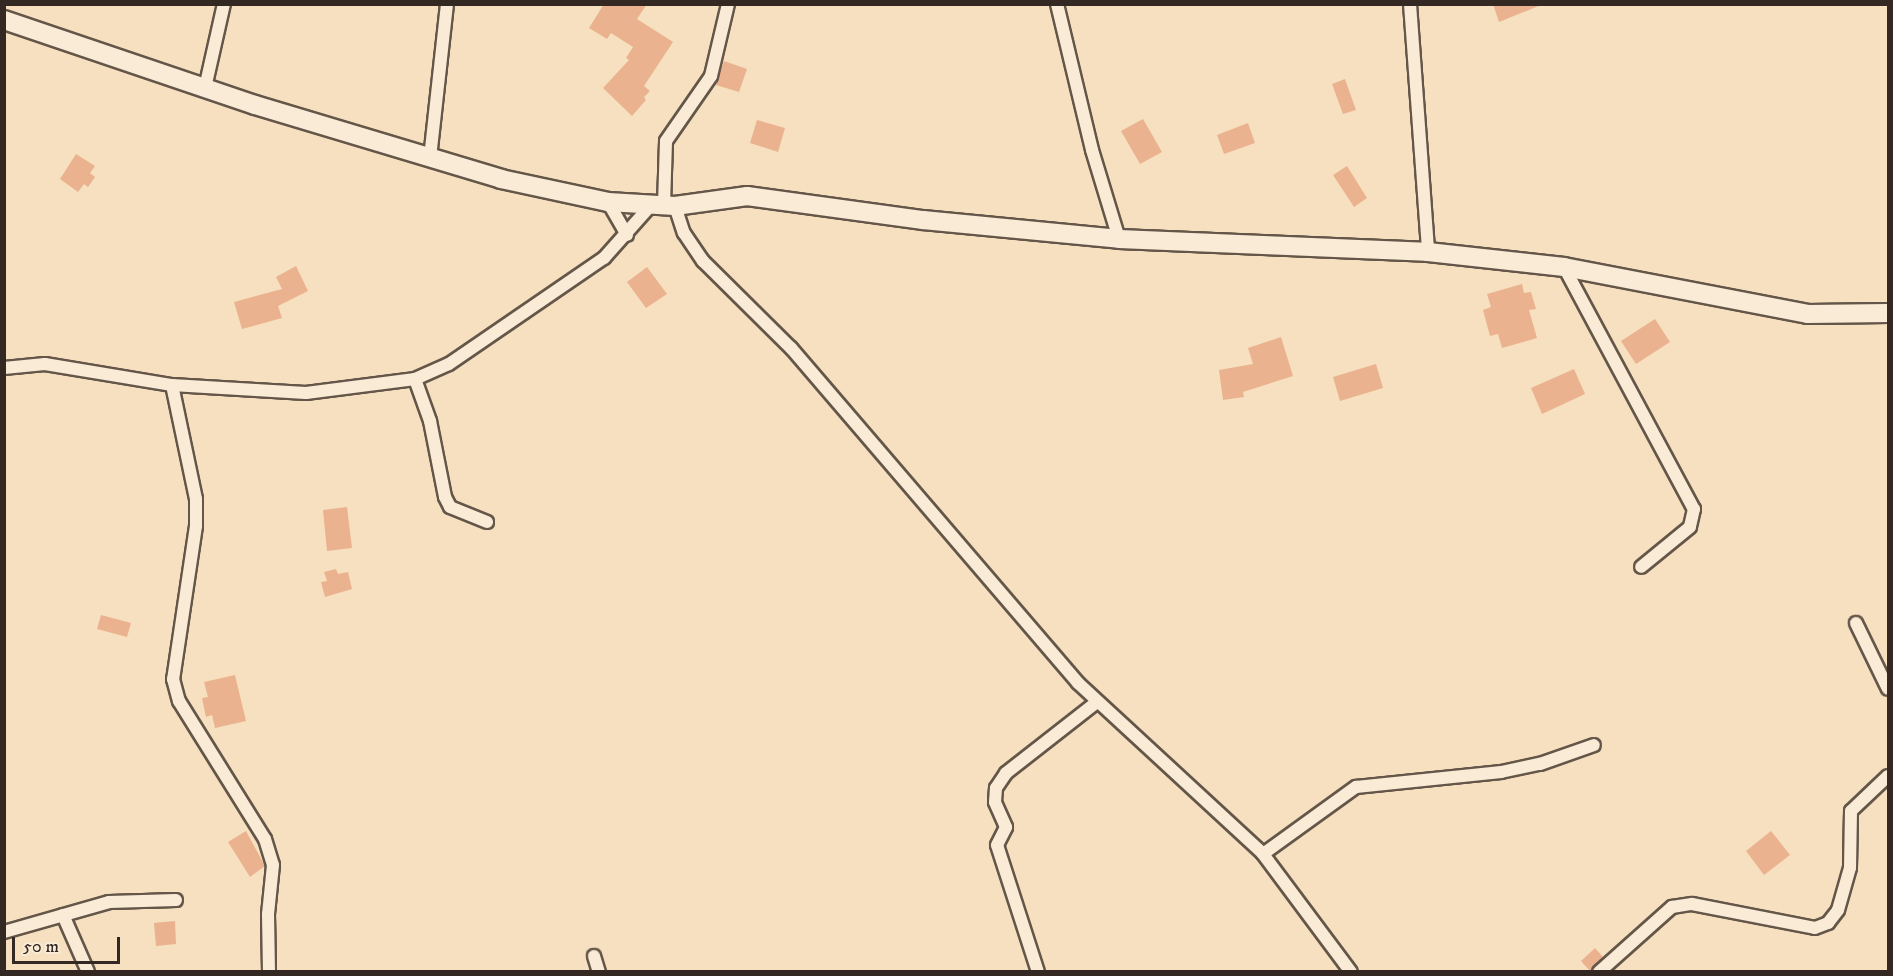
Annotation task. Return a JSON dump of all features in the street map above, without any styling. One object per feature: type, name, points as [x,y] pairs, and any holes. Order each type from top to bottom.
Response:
[{"type":"street","points":[[205,88],[224,4]]},
{"type":"street","points":[[429,158],[447,4]]},
{"type":"street","points":[[728,4],[711,76],[666,141],[663,206],[703,261],[799,357],[1001,597],[1097,702],[1263,854],[1351,972]]},
{"type":"street","points":[[1057,4],[1092,150],[1119,239]]},
{"type":"street","points":[[1410,4],[1428,252]]},
{"type":"street","points":[[4,20],[205,88],[429,158],[501,179],[608,202],[663,206],[747,196],[922,220],[1119,239],[1428,252],[1564,267],[1808,314],[1888,313]]},
{"type":"street","points":[[608,202],[627,235]]},
{"type":"street","points":[[4,368],[45,364],[172,385],[306,393],[415,379],[458,358],[604,258],[627,235],[663,206]]},
{"type":"street","points":[[1564,267],[1694,509],[1690,527],[1641,567]]},
{"type":"street","points":[[415,379],[430,421],[445,497],[450,507],[487,522]]},
{"type":"street","points":[[172,385],[196,499],[196,526],[174,679],[179,701],[265,839],[273,865],[268,914],[269,972]]},
{"type":"street","points":[[1856,623],[1888,689]]},
{"type":"street","points":[[1038,972],[997,846],[1006,827],[995,802],[996,788],[1006,773],[1097,702]]},
{"type":"street","points":[[1263,854],[1356,787],[1501,772],[1540,764],[1594,745]]},
{"type":"street","points":[[1599,972],[1672,907],[1692,904],[1815,928],[1828,923],[1838,910],[1850,868],[1851,811],[1888,776]]},
{"type":"street","points":[[4,932],[110,902],[176,900]]},
{"type":"street","points":[[63,915],[88,972]]},
{"type":"street","points":[[594,956],[599,972]]},
{"type":"building","points":[[604,4],[647,4],[637,19],[673,42],[644,86],[650,91],[644,97],[646,100],[632,116],[603,88],[629,60],[626,58],[633,47],[611,33],[607,39],[589,28]]},
{"type":"building","points":[[1493,4],[1541,4],[1541,5],[1499,22]]},
{"type":"building","points":[[724,61],[747,69],[739,92],[716,85]]},
{"type":"building","points":[[1345,79],[1356,110],[1343,114],[1332,84]]},
{"type":"building","points":[[1143,119],[1162,152],[1140,164],[1121,131]]},
{"type":"building","points":[[757,120],[785,128],[778,152],[750,143]]},
{"type":"building","points":[[1248,123],[1255,143],[1224,154],[1217,135]]},
{"type":"building","points":[[76,154],[95,166],[90,173],[95,177],[88,187],[84,184],[78,192],[60,179]]},
{"type":"building","points":[[1347,166],[1367,198],[1354,207],[1333,175]]},
{"type":"building","points":[[296,266],[308,291],[278,306],[282,318],[242,329],[234,302],[282,289],[276,277]]},
{"type":"building","points":[[647,267],[667,294],[646,308],[627,282]]},
{"type":"building","points":[[1522,284],[1524,293],[1531,292],[1536,309],[1529,310],[1537,338],[1502,348],[1498,334],[1490,336],[1483,310],[1491,307],[1487,294]]},
{"type":"building","points":[[1655,319],[1670,342],[1636,364],[1621,341]]},
{"type":"building","points":[[1281,337],[1293,376],[1243,392],[1244,397],[1223,400],[1219,370],[1253,364],[1248,348]]},
{"type":"building","points":[[1376,364],[1383,388],[1340,401],[1333,377]]},
{"type":"building","points":[[1574,369],[1585,394],[1542,414],[1531,388]]},
{"type":"building","points":[[347,507],[352,548],[327,551],[323,510]]},
{"type":"building","points":[[336,569],[338,574],[348,572],[352,589],[325,597],[321,582],[327,581],[324,572]]},
{"type":"building","points":[[101,615],[131,623],[127,637],[97,629]]},
{"type":"building","points":[[235,675],[246,721],[215,728],[212,715],[206,717],[202,698],[208,697],[204,682]]},
{"type":"building","points":[[246,831],[265,866],[250,877],[228,842]]},
{"type":"building","points":[[1771,831],[1790,855],[1764,875],[1746,851]]},
{"type":"building","points":[[175,921],[176,944],[156,946],[154,923]]},
{"type":"building","points":[[1595,948],[1603,957],[1590,971],[1581,961]]}]
